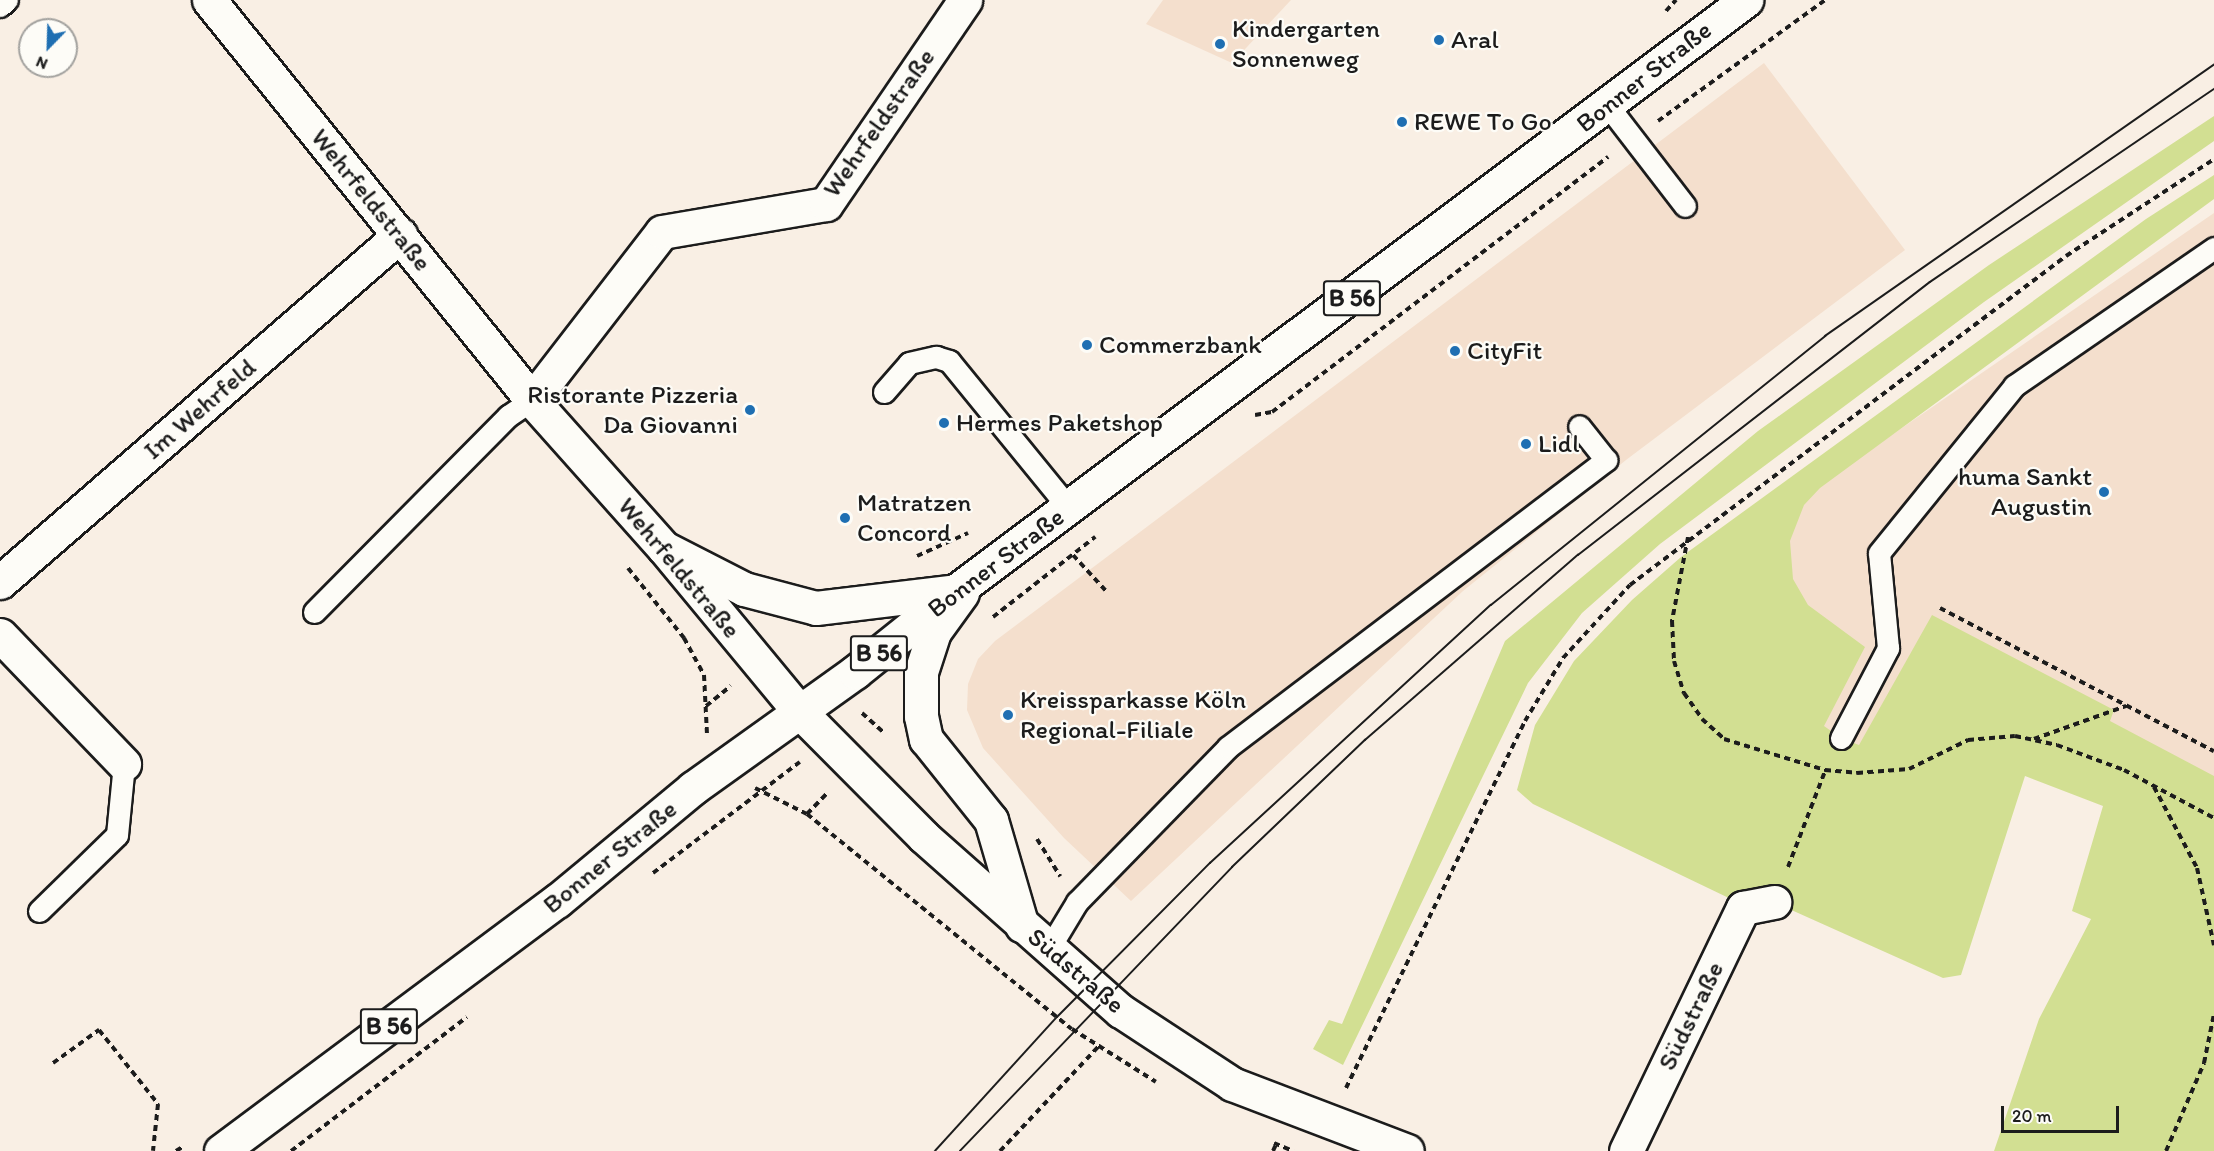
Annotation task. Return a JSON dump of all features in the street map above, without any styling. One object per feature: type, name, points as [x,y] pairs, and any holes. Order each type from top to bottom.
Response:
[{"type":"street","name":"Wehrfeldstraße","points":[[209,0],[532,400],[664,548],[800,711]]},
{"type":"street","name":"Wehrfeldstraße","points":[[532,400],[662,232],[826,204],[965,0]]},
{"type":"street","name":"Bonner Straße","points":[[221,1151],[547,908],[693,788],[837,686],[963,586],[1608,106],[1746,0]]},
{"type":"street","name":"Im Wehrfeld","points":[[0,582],[400,235]]},
{"type":"street","points":[[664,548],[744,590],[816,608],[963,586]]},
{"type":"street","points":[[963,586],[934,632],[921,672],[921,716],[926,739],[991,820],[1022,926]]},
{"type":"street","points":[[0,635],[124,764]]},
{"type":"street","name":"Südstraße","points":[[800,711],[924,837],[1048,950],[1121,1011],[1232,1084],[1407,1151]]},
{"type":"street","name":"Südstraße","points":[[1626,1151],[1743,908],[1774,902]]},
{"type":"lane","points":[[0,6],[7,0]]},
{"type":"lane","points":[[1608,106],[1685,206]]},
{"type":"lane","points":[[1841,738],[1888,648],[1879,553],[2014,386],[2214,248]]},
{"type":"lane","points":[[884,392],[909,363],[936,357],[949,361],[1069,508]]},
{"type":"lane","name":"Wehrfeldstraße","points":[[314,612],[508,416],[532,400]]},
{"type":"lane","points":[[1048,950],[1077,902],[1228,747],[1606,460],[1579,426]]},
{"type":"lane","points":[[39,911],[117,836],[124,764]]},
{"type":"path","points":[[1243,416],[1272,412],[1634,138],[1825,0]]},
{"type":"path","points":[[1350,1079],[1500,768],[1563,658],[1630,585],[1688,537],[2066,256],[2214,159]]},
{"type":"path","points":[[913,558],[978,528]]},
{"type":"path","points":[[991,619],[1100,533]]},
{"type":"path","points":[[1688,537],[1672,621],[1674,660],[1684,693],[1702,719],[1724,738],[1825,770],[1887,773],[1909,769],[1968,740],[2015,736],[2033,739],[2124,770],[2214,818]]},
{"type":"path","points":[[1073,555],[1107,592]]},
{"type":"path","points":[[1940,608],[2214,751]]},
{"type":"path","points":[[837,686],[892,740]]},
{"type":"path","points":[[2033,739],[2127,706]]},
{"type":"path","points":[[706,707],[707,736]]},
{"type":"path","points":[[1774,902],[1825,770],[1841,738]]},
{"type":"path","points":[[2153,786],[2197,868],[2214,945]]},
{"type":"path","points":[[762,795],[778,797],[807,814],[1098,1047],[1164,1086]]},
{"type":"path","points":[[1000,1151],[1098,1047],[1121,1011]]},
{"type":"path","points":[[2166,1151],[2204,1063],[2214,1014]]},
{"type":"path","points":[[53,1064],[99,1030],[158,1104],[153,1151]]},
{"type":"path","points":[[1267,1140],[1293,1151]]},
{"type":"shaded area","name":"Kindergarten Sonnenweg","points":[[1163,0],[1291,0],[1232,63],[1146,24]]},
{"type":"shaded area","points":[[1764,63],[1905,250],[1626,460],[1463,591],[1131,901],[1064,838],[983,748],[967,710],[968,684],[978,659],[995,641]]},
{"type":"shaded area","points":[[2214,213],[2214,1151],[2120,919],[2126,805],[2023,762],[1947,967],[1613,627]]},
{"type":"green space","points":[[2214,116],[2214,141],[1984,302],[1660,544],[1582,613],[1528,683],[1343,1065],[1313,1049],[1329,1020],[1342,1024],[1505,641],[1758,431],[1989,265]]},
{"type":"green space","points":[[2214,175],[2214,199],[1820,488],[1804,505],[1790,541],[1793,579],[1808,605],[1865,647],[1824,726],[1841,738],[1859,745],[1932,615],[2114,710],[2110,721],[2214,776],[2214,1151],[1994,1151],[2039,1019],[2091,919],[2072,911],[2103,806],[2025,776],[1961,975],[1943,978],[1751,892],[1733,900],[1533,804],[1517,790],[1535,725],[1574,661],[1632,600],[1681,557],[2146,219]]},
{"type":"tram line","points":[[935,1151],[1057,1017],[1210,863],[1491,605],[1825,336],[2214,65]]},
{"type":"tram line","points":[[960,1151],[1232,867],[1365,740],[1578,555],[1930,282],[2214,89]]},
{"type":"place","name":"Aral","points":[[1439,40]]},
{"type":"place","name":"Kindergarten Sonnenweg","points":[[1220,44]]},
{"type":"place","name":"REWE To Go","points":[[1402,122]]},
{"type":"place","name":"Commerzbank","points":[[1087,345]]},
{"type":"place","name":"CityFit","points":[[1455,351]]},
{"type":"place","name":"Ristorante Pizzeria Da Giovanni","points":[[750,410]]},
{"type":"place","name":"Hermes Paketshop","points":[[944,423]]},
{"type":"place","name":"Lidl","points":[[1526,444]]},
{"type":"place","name":"huma Sankt Augustin","points":[[2104,492]]},
{"type":"place","name":"Matratzen Concord","points":[[845,518]]},
{"type":"place","name":"Kreissparkasse Köln Regional-Filiale","points":[[1008,715]]}]
